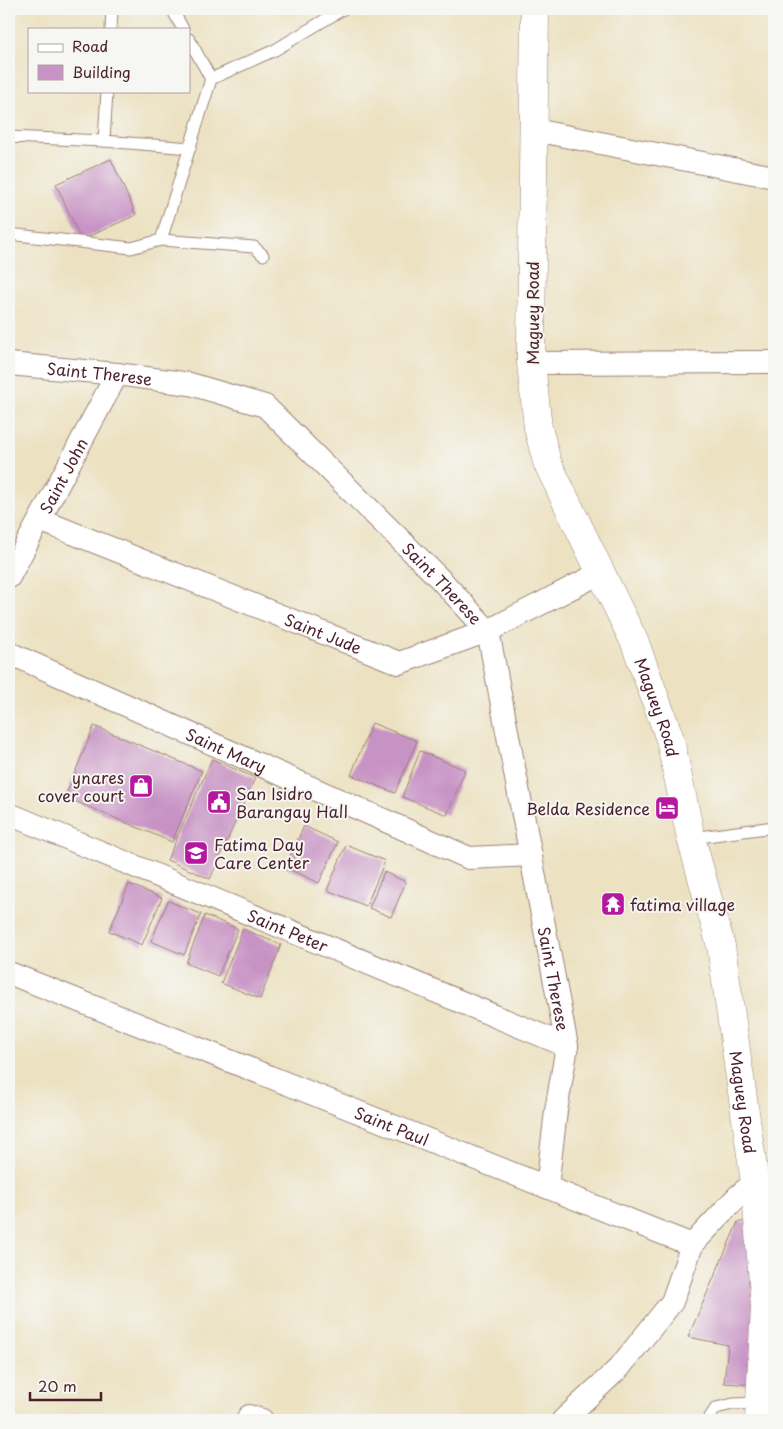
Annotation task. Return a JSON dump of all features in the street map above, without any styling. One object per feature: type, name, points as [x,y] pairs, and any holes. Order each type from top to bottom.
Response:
[{"type":"street","name":"Maguey Road","points":[[536,9],[531,363],[538,428],[547,462],[635,643],[670,740],[691,838],[721,946],[765,1184],[765,1307],[759,1411]]},
{"type":"street","points":[[534,130],[774,177]]},
{"type":"street","points":[[531,363],[770,362]]},
{"type":"street","name":"Saint Therese","points":[[9,364],[117,374],[190,384],[266,406],[440,579],[488,631],[567,1046],[556,1112],[547,1187]]},
{"type":"street","name":"Saint John","points":[[9,577],[117,374]]},
{"type":"street","name":"Saint Jude","points":[[40,520],[399,663],[488,631],[602,572]]},
{"type":"street","name":"Saint Mary","points":[[9,653],[469,858],[531,854]]},
{"type":"street","name":"Saint Peter","points":[[9,814],[567,1046]]},
{"type":"street","name":"Saint Paul","points":[[9,973],[692,1245]]},
{"type":"street","points":[[563,1420],[619,1368],[672,1302],[692,1245],[738,1196],[765,1184]]},
{"type":"lane","points":[[110,28],[112,9]]},
{"type":"lane","points":[[172,9],[182,28]]},
{"type":"lane","points":[[211,79],[275,50],[343,9]]},
{"type":"lane","points":[[161,240],[211,79],[190,42]]},
{"type":"lane","points":[[104,141],[107,92]]},
{"type":"lane","points":[[9,137],[104,141],[190,148]]},
{"type":"lane","points":[[9,234],[131,248],[161,240],[254,247],[263,255]]},
{"type":"lane","points":[[691,838],[774,827]]},
{"type":"lane","points":[[708,1420],[716,1408],[732,1404],[759,1411]]},
{"type":"building","points":[[111,159],[136,215],[81,240],[56,184]]},
{"type":"building","points":[[372,723],[417,741],[395,793],[351,775]]},
{"type":"building","points":[[94,726],[202,771],[172,842],[65,797]]},
{"type":"building","points":[[420,751],[465,770],[447,815],[402,797]]},
{"type":"building","name":"San Isidro Barangay Hall","points":[[212,759],[255,778],[210,879],[167,860]]},
{"type":"building","points":[[304,826],[338,842],[319,883],[285,867]]},
{"type":"building","points":[[346,845],[385,861],[366,906],[327,890]]},
{"type":"building","points":[[384,872],[406,882],[391,917],[369,908]]},
{"type":"building","points":[[129,884],[162,898],[142,945],[109,931]]},
{"type":"building","points":[[168,901],[201,914],[184,955],[151,941]]},
{"type":"building","points":[[205,915],[238,929],[218,976],[186,963]]},
{"type":"building","points":[[243,929],[281,945],[260,999],[221,983]]},
{"type":"building","points":[[738,1222],[757,1222],[754,1385],[724,1383],[728,1345],[688,1337]]},
{"type":"place","name":"ynares cover court","points":[[141,786]]},
{"type":"place","name":"San Isidro Barangay Hall","points":[[219,802]]},
{"type":"place","name":"Belda Residence","points":[[667,808]]},
{"type":"place","name":"Fatima Day Care Center","points":[[196,853]]},
{"type":"place","name":"fatima village","points":[[613,904]]}]
